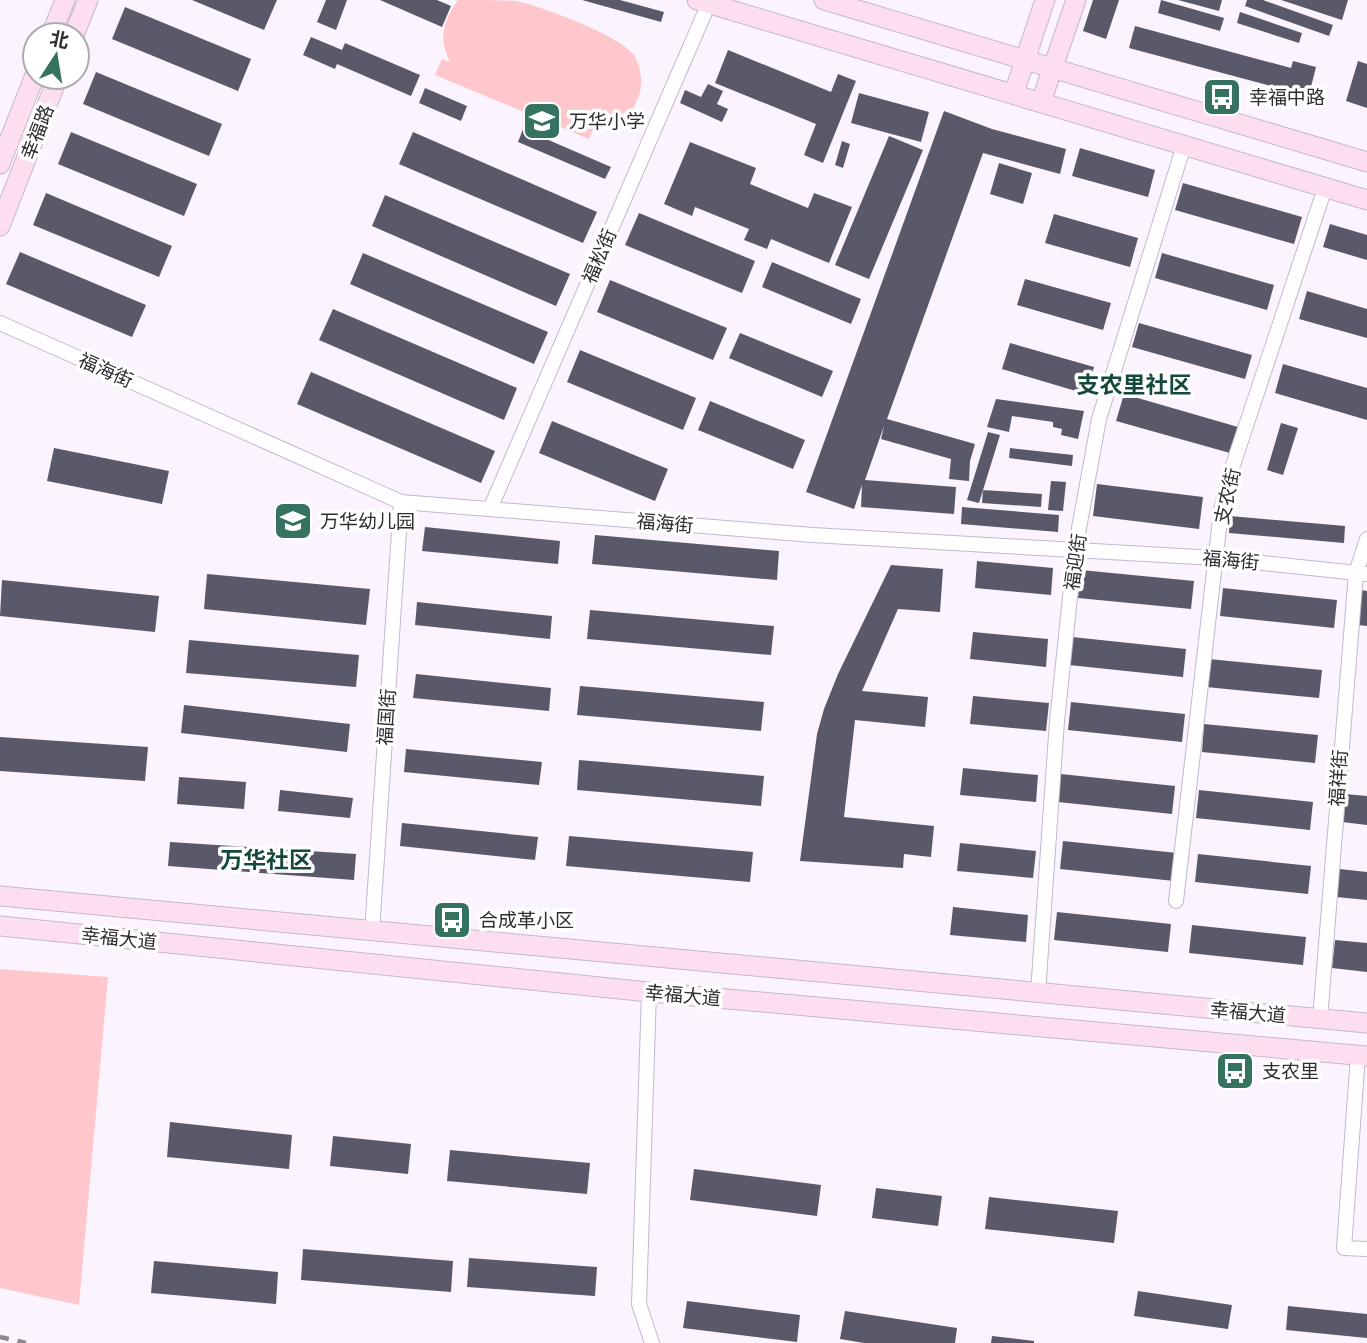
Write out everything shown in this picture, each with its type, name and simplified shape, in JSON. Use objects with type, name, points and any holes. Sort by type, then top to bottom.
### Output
[{"type":"main road","points":[[57,21],[65,0]]},
{"type":"main road","points":[[80,21],[88,0]]},
{"type":"main road","points":[[824,0],[1367,162]]},
{"type":"main road","points":[[1014,93],[1045,0]]},
{"type":"main road","points":[[1041,102],[1076,0]]},
{"type":"main road","points":[[703,2],[1367,200]]},
{"type":"main road","name":"幸福路","points":[[0,164],[29,91]]},
{"type":"main road","name":"幸福路","points":[[0,226],[53,91]]},
{"type":"main road","name":"幸福大道","points":[[0,896],[1367,1023]]},
{"type":"main road","name":"幸福大道","points":[[0,926],[649,992],[1362,1056]]},
{"type":"street","name":"福松街","points":[[490,509],[703,2]]},
{"type":"street","name":"福迎街","points":[[1038,993],[1057,721],[1075,550],[1099,419],[1184,145]]},
{"type":"street","name":"支农街","points":[[1176,901],[1222,511],[1230,474],[1325,188]]},
{"type":"street","name":"福海街","points":[[0,323],[401,502],[813,535],[1215,558],[1361,574]]},
{"type":"street","name":"福国街","points":[[372,932],[401,502]]},
{"type":"street","name":"福祥街","points":[[1320,1019],[1361,574],[1367,539]]},
{"type":"street","points":[[649,992],[639,1304],[652,1343]]},
{"type":"street","points":[[1362,1056],[1344,1248],[1367,1249]]},
{"type":"shaded area","points":[[458,0],[517,1],[561,15],[626,47],[634,55],[641,78],[641,88],[633,108],[617,122],[593,129],[589,139],[435,75],[442,59],[450,62],[444,46],[444,30]]},
{"type":"shaded area","points":[[0,969],[108,977],[79,1305],[0,1288]]},
{"type":"building","points":[[192,0],[277,0],[264,30]]},
{"type":"building","points":[[326,0],[347,0],[336,30],[317,22]]},
{"type":"building","points":[[380,0],[437,0],[451,6],[442,27]]},
{"type":"building","points":[[582,0],[620,0],[664,12],[661,22]]},
{"type":"building","points":[[1093,0],[1119,0],[1106,39],[1083,31]]},
{"type":"building","points":[[1161,0],[1224,18],[1220,31],[1158,13]]},
{"type":"building","points":[[1178,0],[1222,0],[1219,11]]},
{"type":"building","points":[[1247,0],[1263,0],[1333,25],[1329,36],[1245,6]]},
{"type":"building","points":[[1281,0],[1348,0],[1342,20]]},
{"type":"building","points":[[125,7],[251,59],[238,91],[112,39]]},
{"type":"building","points":[[1240,12],[1302,33],[1299,43],[1237,23]]},
{"type":"building","points":[[1135,26],[1291,68],[1293,61],[1316,67],[1307,103],[1284,97],[1286,90],[1129,48]]},
{"type":"building","points":[[311,37],[342,50],[345,43],[420,75],[411,96],[337,64],[335,69],[303,55]]},
{"type":"building","points":[[728,50],[831,92],[838,74],[856,81],[823,163],[804,155],[816,124],[715,83]]},
{"type":"building","points":[[1358,61],[1367,64],[1367,108],[1346,101]]},
{"type":"building","points":[[96,72],[222,124],[209,156],[83,104],[88,91],[91,91]]},
{"type":"building","points":[[708,84],[723,91],[717,104],[728,109],[722,122],[680,103],[685,90],[701,97]]},
{"type":"building","points":[[425,88],[467,106],[461,121],[419,103]]},
{"type":"building","points":[[859,93],[929,112],[921,142],[851,123]]},
{"type":"building","points":[[944,111],[992,129],[1066,149],[1060,174],[983,153],[887,419],[975,444],[970,461],[969,481],[949,479],[951,459],[881,439],[884,426],[865,480],[956,487],[954,514],[861,507],[862,485],[854,509],[806,492]]},
{"type":"building","points":[[523,129],[611,167],[605,179],[518,142]]},
{"type":"building","points":[[71,132],[197,184],[184,216],[58,164]]},
{"type":"building","points":[[413,132],[597,212],[583,243],[399,164]]},
{"type":"building","points":[[889,136],[923,150],[869,279],[835,265]]},
{"type":"building","points":[[842,141],[850,144],[843,168],[835,165]]},
{"type":"building","points":[[690,142],[756,168],[750,184],[808,208],[814,193],[852,207],[829,263],[771,239],[767,249],[744,240],[749,229],[695,207],[692,216],[664,204]]},
{"type":"building","points":[[1080,148],[1155,170],[1148,197],[1072,176]]},
{"type":"building","points":[[999,163],[1032,173],[1023,204],[990,194]]},
{"type":"building","points":[[1183,183],[1302,217],[1294,244],[1175,210]]},
{"type":"building","points":[[46,193],[172,246],[159,277],[33,225]]},
{"type":"building","points":[[385,195],[570,274],[556,306],[372,226]]},
{"type":"building","points":[[639,213],[755,261],[742,293],[625,245]]},
{"type":"building","points":[[1054,214],[1138,238],[1130,267],[1045,243]]},
{"type":"building","points":[[1330,224],[1367,235],[1367,260],[1323,247]]},
{"type":"building","points":[[20,252],[146,305],[132,337],[6,284]]},
{"type":"building","points":[[363,253],[548,332],[534,364],[350,284]]},
{"type":"building","points":[[1162,253],[1274,285],[1267,310],[1155,278]]},
{"type":"building","points":[[772,262],[861,299],[851,324],[762,287]]},
{"type":"building","points":[[1025,279],[1111,303],[1103,330],[1017,305]]},
{"type":"building","points":[[610,280],[727,328],[713,360],[597,312]]},
{"type":"building","points":[[1307,291],[1367,309],[1367,338],[1299,319]]},
{"type":"building","points":[[333,309],[517,388],[504,420],[319,340]]},
{"type":"building","points":[[1139,323],[1252,355],[1245,379],[1132,347]]},
{"type":"building","points":[[740,333],[833,371],[822,397],[729,358]]},
{"type":"building","points":[[1010,343],[1094,367],[1086,394],[1002,369]]},
{"type":"building","points":[[580,350],[696,398],[683,430],[567,382]]},
{"type":"building","points":[[1283,364],[1367,388],[1367,420],[1275,393]]},
{"type":"building","points":[[311,372],[495,451],[481,483],[297,404]]},
{"type":"building","points":[[1124,394],[1238,427],[1230,453],[1116,421]]},
{"type":"building","points":[[996,399],[1084,411],[1078,439],[1061,435],[1062,429],[1053,427],[1053,422],[1012,416],[1009,432],[987,427]]},
{"type":"building","points":[[710,401],[805,440],[793,469],[698,430]]},
{"type":"building","points":[[552,421],[668,469],[655,501],[539,453]]},
{"type":"building","points":[[1281,423],[1298,428],[1283,475],[1267,470]]},
{"type":"building","points":[[988,432],[1000,435],[979,503],[967,500]]},
{"type":"building","points":[[54,448],[169,471],[162,504],[47,481]]},
{"type":"building","points":[[1010,448],[1073,455],[1072,466],[1009,458]]},
{"type":"building","points":[[1051,481],[1066,482],[1063,511],[1048,510]]},
{"type":"building","points":[[1097,484],[1203,497],[1199,529],[1093,516]]},
{"type":"building","points":[[983,490],[1042,494],[1041,507],[982,503]]},
{"type":"building","points":[[962,507],[1059,515],[1058,532],[961,524]]},
{"type":"building","points":[[1230,516],[1345,526],[1344,543],[1229,533]]},
{"type":"building","points":[[425,527],[560,541],[558,564],[422,551]]},
{"type":"building","points":[[595,535],[779,551],[777,580],[592,564]]},
{"type":"building","points":[[977,561],[1053,568],[1051,595],[975,588]]},
{"type":"building","points":[[891,565],[943,569],[940,612],[898,609],[862,691],[928,697],[925,727],[855,720],[844,817],[934,826],[931,857],[904,854],[903,868],[800,861],[817,734],[824,709]]},
{"type":"building","points":[[1081,570],[1194,581],[1191,609],[1078,598]]},
{"type":"building","points":[[207,574],[370,589],[366,625],[204,609]]},
{"type":"building","points":[[2,580],[159,596],[155,632],[0,616]]},
{"type":"building","points":[[1223,588],[1337,600],[1334,628],[1220,616]]},
{"type":"building","points":[[1361,590],[1367,591],[1367,626],[1358,625]]},
{"type":"building","points":[[417,602],[552,616],[550,639],[415,625]]},
{"type":"building","points":[[590,610],[774,626],[771,655],[587,639]]},
{"type":"building","points":[[973,632],[1048,639],[1046,667],[970,659]]},
{"type":"building","points":[[1072,637],[1186,649],[1183,677],[1069,665]]},
{"type":"building","points":[[189,640],[359,655],[356,687],[186,673]]},
{"type":"building","points":[[1209,659],[1322,670],[1319,698],[1206,687]]},
{"type":"building","points":[[416,674],[551,688],[549,711],[413,698]]},
{"type":"building","points":[[580,686],[764,702],[761,731],[577,715]]},
{"type":"building","points":[[973,696],[1049,703],[1046,731],[970,724]]},
{"type":"building","points":[[1071,702],[1185,714],[1182,742],[1068,730]]},
{"type":"building","points":[[184,705],[350,724],[347,752],[181,733]]},
{"type":"building","points":[[1204,724],[1318,735],[1315,763],[1202,752]]},
{"type":"building","points":[[0,737],[148,747],[145,781],[0,771]]},
{"type":"building","points":[[406,749],[542,762],[539,785],[404,772]]},
{"type":"building","points":[[579,760],[764,776],[761,806],[577,790]]},
{"type":"building","points":[[963,768],[1038,775],[1036,802],[960,795]]},
{"type":"building","points":[[1061,774],[1175,786],[1172,814],[1058,802]]},
{"type":"building","points":[[179,777],[246,782],[244,809],[177,804]]},
{"type":"building","points":[[280,790],[353,798],[350,818],[278,811]]},
{"type":"building","points":[[1199,790],[1313,802],[1310,830],[1196,818]]},
{"type":"building","points":[[1345,794],[1367,796],[1367,825],[1342,822]]},
{"type":"building","points":[[402,823],[538,837],[535,860],[400,846]]},
{"type":"building","points":[[569,836],[753,852],[750,882],[566,866]]},
{"type":"building","points":[[1063,841],[1177,853],[1174,881],[1060,869]]},
{"type":"building","points":[[170,842],[356,854],[354,880],[168,866]]},
{"type":"building","points":[[960,843],[1036,851],[1033,878],[957,871]]},
{"type":"building","points":[[1198,854],[1311,866],[1308,894],[1195,882]]},
{"type":"building","points":[[1339,869],[1367,872],[1367,900],[1336,897]]},
{"type":"building","points":[[953,907],[1028,915],[1026,942],[950,935]]},
{"type":"building","points":[[1057,912],[1171,924],[1168,952],[1054,940]]},
{"type":"building","points":[[1192,925],[1306,937],[1303,965],[1189,953]]},
{"type":"building","points":[[1335,940],[1367,943],[1367,972],[1332,968]]},
{"type":"building","points":[[170,1122],[292,1135],[289,1169],[167,1157]]},
{"type":"building","points":[[333,1136],[411,1144],[408,1174],[330,1166]]},
{"type":"building","points":[[450,1150],[590,1163],[587,1194],[447,1181]]},
{"type":"building","points":[[694,1169],[821,1185],[817,1216],[690,1200]]},
{"type":"building","points":[[876,1188],[942,1196],[938,1226],[872,1218]]},
{"type":"building","points":[[989,1197],[1118,1211],[1114,1243],[985,1229]]},
{"type":"building","points":[[303,1249],[453,1261],[451,1292],[301,1280]]},
{"type":"building","points":[[469,1258],[597,1267],[595,1296],[467,1287]]},
{"type":"building","points":[[154,1261],[278,1272],[276,1304],[151,1293]]},
{"type":"building","points":[[1138,1291],[1232,1305],[1228,1329],[1134,1316]]},
{"type":"building","points":[[687,1301],[800,1315],[797,1342],[683,1328]]},
{"type":"building","points":[[1288,1306],[1367,1314],[1367,1338],[1286,1330]]},
{"type":"building","points":[[845,1311],[957,1328],[955,1343],[864,1343],[840,1339]]},
{"type":"building","points":[[992,1336],[1034,1341],[1034,1343],[991,1343]]},
{"type":"railway","points":[[0,1337],[26,1343]]},
{"type":"place","name":"幸福中路","points":[[1222,97]]},
{"type":"place","name":"万华小学","points":[[542,121]]},
{"type":"place","name":"万华幼儿园","points":[[293,521]]},
{"type":"place","name":"合成革小区","points":[[452,920]]},
{"type":"place","name":"支农里","points":[[1235,1071]]},
{"type":"district","name":"支农里社区","points":[[1134,385]]},
{"type":"district","name":"万华社区","points":[[266,860]]}]
